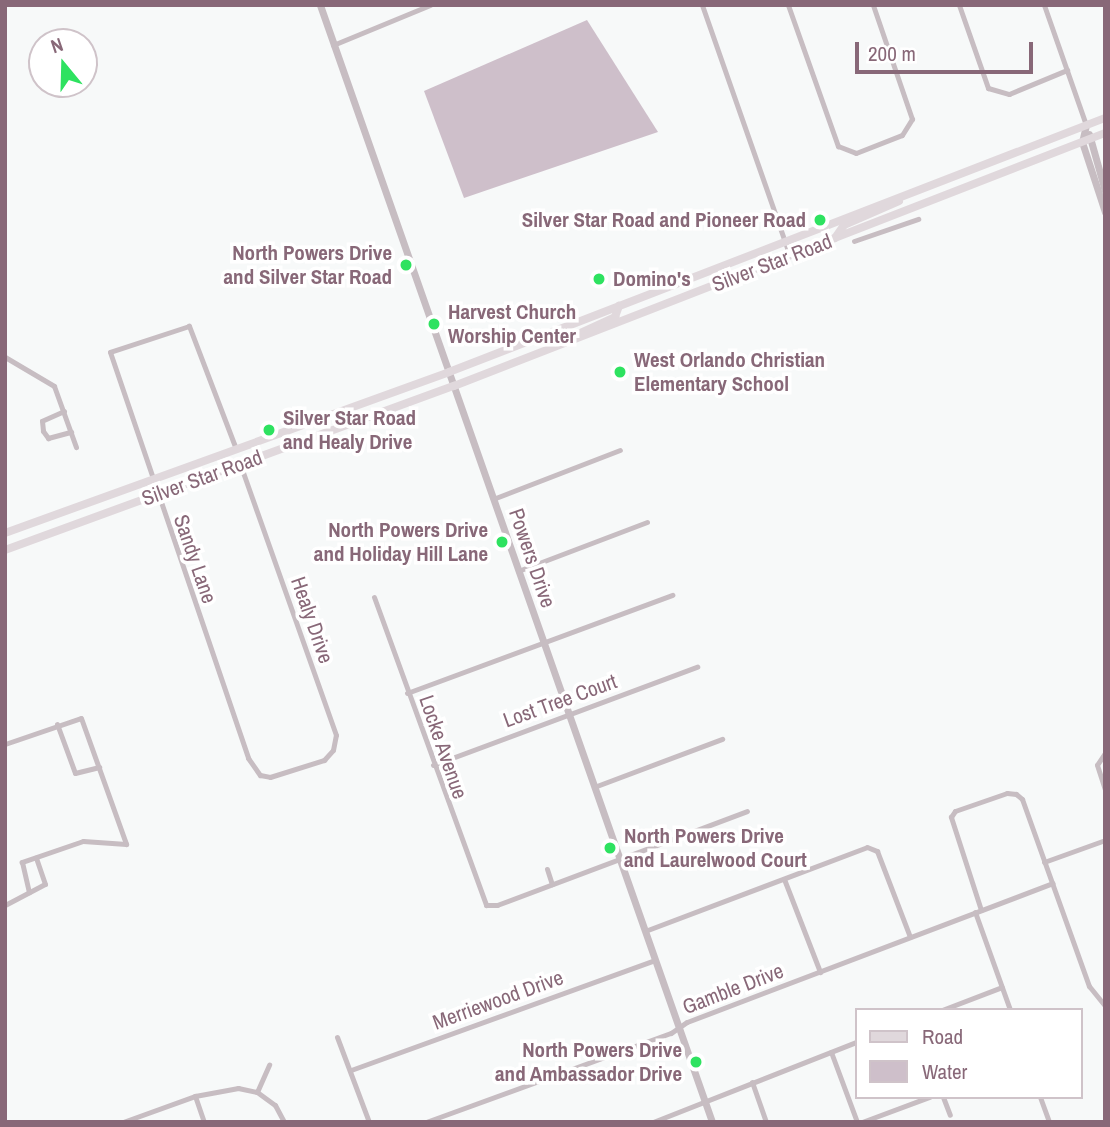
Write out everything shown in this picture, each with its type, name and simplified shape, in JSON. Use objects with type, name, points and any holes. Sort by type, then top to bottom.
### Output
[{"type":"main road","name":"Silver Star Road","points":[[5,533],[449,372],[1105,118]]},
{"type":"main road","name":"Silver Star Road","points":[[5,550],[454,386],[1105,133]]},
{"type":"main road","points":[[835,238],[844,225],[891,206],[909,193]]},
{"type":"main road","points":[[553,348],[571,334],[615,317],[619,306]]},
{"type":"street","name":"Powers Drive","points":[[320,5],[712,1122]]},
{"type":"street","points":[[334,45],[430,5]]},
{"type":"street","points":[[702,5],[790,256]]},
{"type":"street","points":[[788,5],[838,146],[856,153],[902,135],[912,119],[873,5]]},
{"type":"street","points":[[959,5],[988,88],[999,94],[1067,70]]},
{"type":"street","points":[[1044,5],[1086,125],[1086,140],[1105,212]]},
{"type":"street","points":[[1086,140],[1105,191]]},
{"type":"street","points":[[854,242],[918,219]]},
{"type":"street","name":"Sandy Lane","points":[[236,450],[194,331],[180,326],[118,346],[110,352],[110,359],[156,495],[253,768],[270,777],[300,770]]},
{"type":"street","points":[[5,357],[54,386],[76,447]]},
{"type":"street","points":[[64,411],[42,421],[43,431],[48,438],[71,432]]},
{"type":"street","points":[[493,499],[620,450]]},
{"type":"street","name":"Healy Drive","points":[[240,464],[335,735],[333,750],[324,760],[300,770]]},
{"type":"street","points":[[518,571],[647,522]]},
{"type":"street","points":[[407,692],[544,644],[671,595]]},
{"type":"street","name":"Locke Avenue","points":[[374,597],[486,905],[552,884]]},
{"type":"street","name":"Lost Tree Court","points":[[433,765],[697,667]]},
{"type":"street","points":[[5,744],[80,718],[126,844],[83,841],[20,865],[29,892]]},
{"type":"street","points":[[57,724],[75,773],[99,767]]},
{"type":"street","points":[[594,787],[722,738]]},
{"type":"street","points":[[1105,753],[1098,759],[1105,790]]},
{"type":"street","points":[[1009,1008],[950,824],[955,811],[1007,793],[1022,799],[1089,986],[1105,1006]]},
{"type":"street","points":[[547,869],[552,884],[747,811]]},
{"type":"street","points":[[1044,862],[1105,840]]},
{"type":"street","points":[[645,931],[867,847],[877,851],[910,937]]},
{"type":"street","points":[[5,905],[45,884],[36,858]]},
{"type":"street","points":[[784,879],[820,972]]},
{"type":"street","name":"Gamble Drive","points":[[426,1122],[1052,883]]},
{"type":"street","name":"Merriewood Drive","points":[[351,1070],[655,960]]},
{"type":"street","points":[[947,1008],[1002,987]]},
{"type":"street","points":[[337,1037],[369,1122]]},
{"type":"street","points":[[653,1122],[855,1042]]},
{"type":"street","points":[[831,1052],[857,1122]]},
{"type":"street","points":[[257,1092],[268,1065]]},
{"type":"street","points":[[752,1082],[766,1122]]},
{"type":"street","points":[[123,1122],[195,1096],[237,1088],[257,1092],[275,1105],[284,1122]]},
{"type":"street","points":[[195,1096],[204,1122]]},
{"type":"street","points":[[862,1122],[924,1099]]},
{"type":"street","points":[[944,1099],[950,1115]]},
{"type":"street","points":[[1041,1099],[1049,1122]]},
{"type":"water","points":[[587,20],[658,132],[464,198],[424,91]]},
{"type":"place","name":"Silver Star Road and Pioneer Road","points":[[820,220]]},
{"type":"place","name":"North Powers Drive and Silver Star Road","points":[[406,265]]},
{"type":"place","name":"Domino's","points":[[599,279]]},
{"type":"place","name":"Harvest Church Worship Center","points":[[434,324]]},
{"type":"place","name":"West Orlando Christian Elementary School","points":[[620,372]]},
{"type":"place","name":"Silver Star Road and Healy Drive","points":[[269,430]]},
{"type":"place","name":"North Powers Drive and Holiday Hill Lane","points":[[502,542]]},
{"type":"place","name":"North Powers Drive and Laurelwood Court","points":[[610,848]]},
{"type":"place","name":"North Powers Drive and Ambassador Drive","points":[[696,1062]]}]
